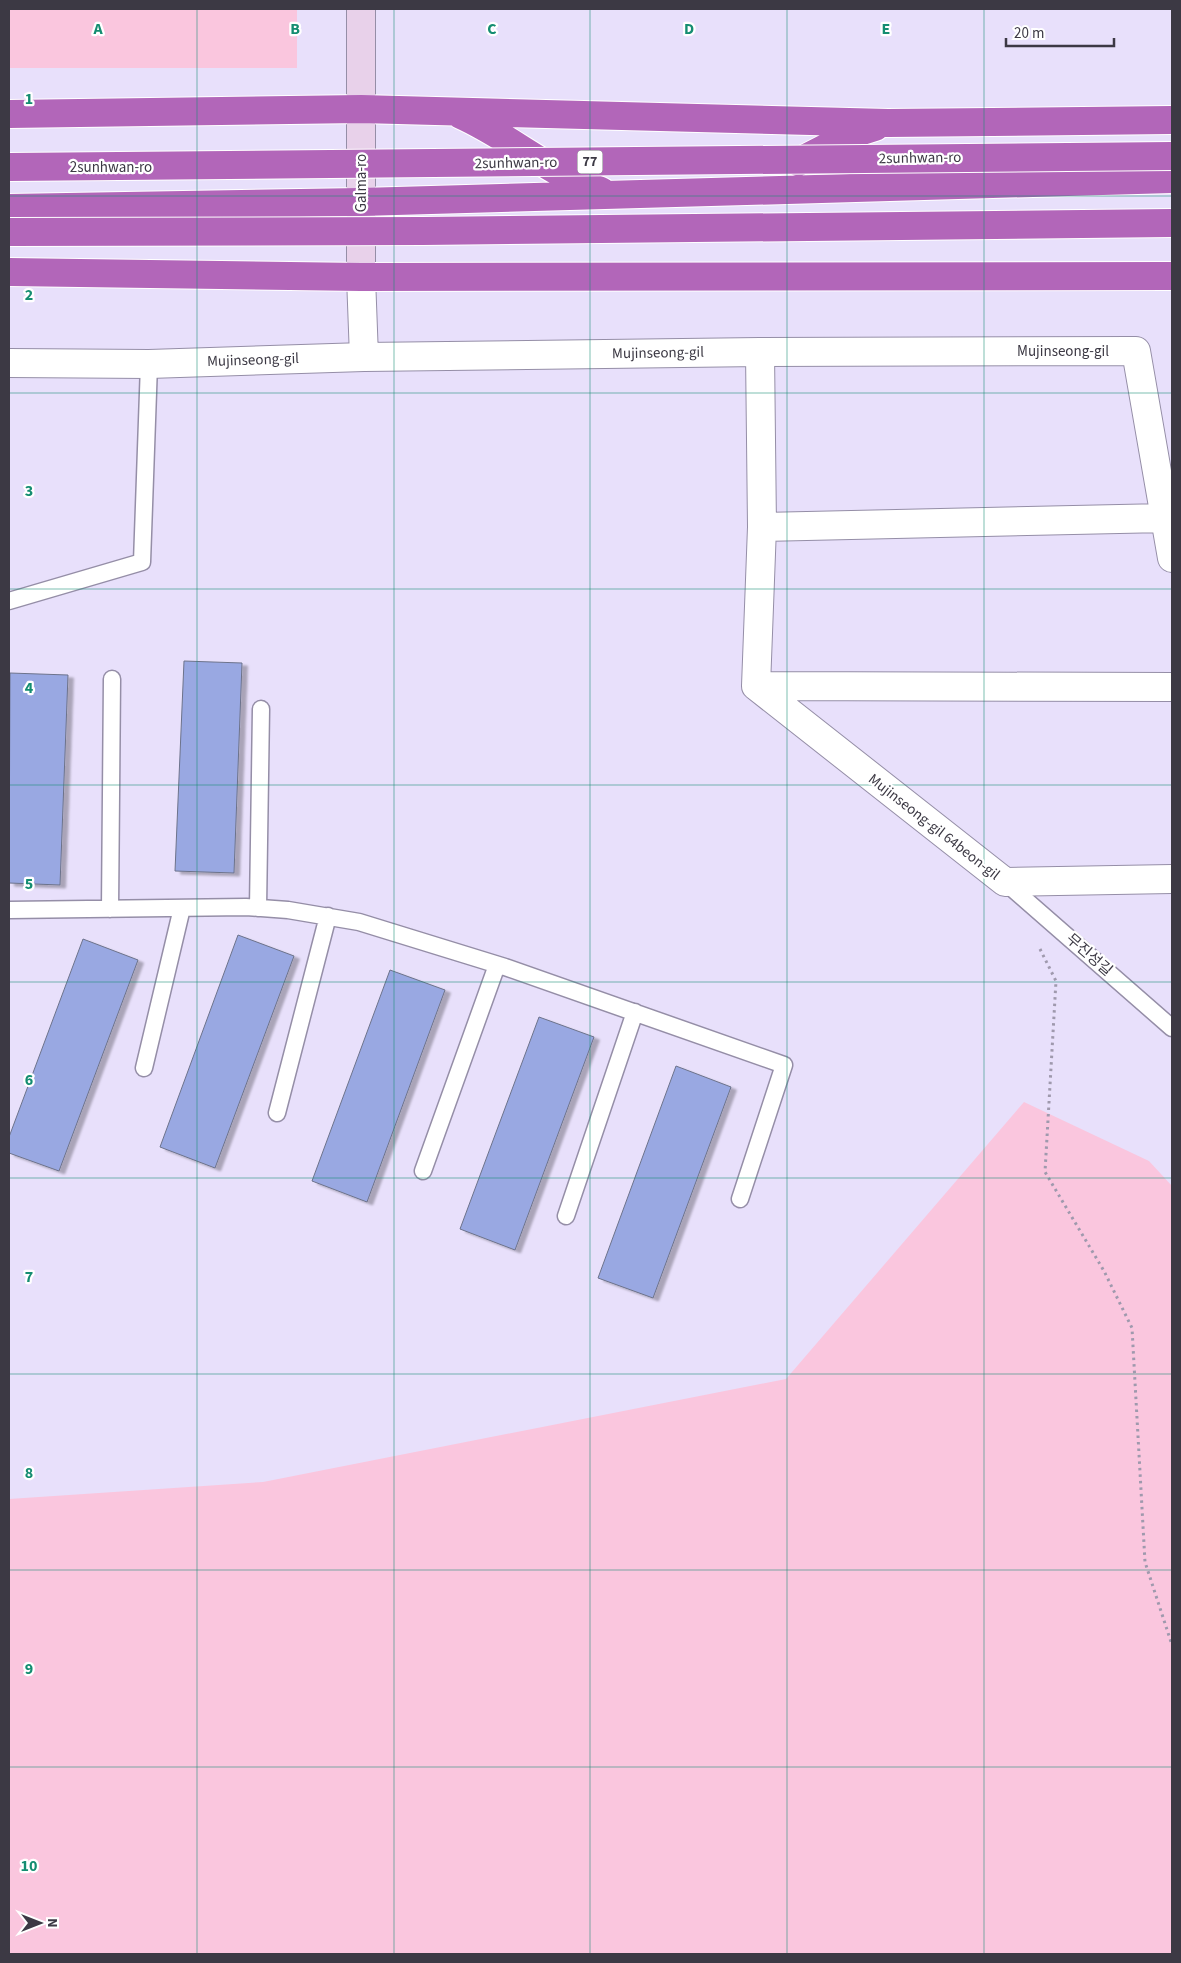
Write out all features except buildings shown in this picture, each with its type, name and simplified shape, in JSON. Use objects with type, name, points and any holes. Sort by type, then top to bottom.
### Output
[{"type":"highway","points":[[9,114],[361,109],[888,123],[1172,120]]},
{"type":"highway","points":[[453,111],[479,123],[581,185],[619,194]]},
{"type":"highway","points":[[713,192],[783,169],[853,134],[888,123]]},
{"type":"highway","name":"2sunhwan-ro","points":[[9,167],[1172,156]]},
{"type":"highway","points":[[9,208],[361,202],[1172,178]]},
{"type":"highway","points":[[9,232],[423,231],[1172,223]]},
{"type":"highway","points":[[9,272],[361,277],[1172,276]]},
{"type":"street","name":"Galma-ro","points":[[361,9],[361,277],[364,357]]},
{"type":"street","name":"Mujinseong-gil","points":[[9,363],[149,364],[364,357],[1136,350],[1172,558]]},
{"type":"street","points":[[760,352],[762,527],[756,686],[1172,687]]},
{"type":"street","points":[[762,527],[1165,518]]},
{"type":"street","name":"Mujinseong-gil 64beon-gil","points":[[756,686],[1005,882],[1172,879]]},
{"type":"lane","points":[[9,601],[142,562],[149,364]]},
{"type":"lane","points":[[110,909],[112,678]]},
{"type":"lane","points":[[258,908],[261,710]]},
{"type":"lane","name":"무진성길","points":[[1005,882],[1172,1028]]},
{"type":"lane","points":[[144,1068],[182,908]]},
{"type":"lane","points":[[9,910],[258,908],[328,916],[359,922],[498,965],[784,1065],[740,1199]]},
{"type":"lane","points":[[277,1113],[328,916]]},
{"type":"lane","points":[[423,1172],[498,965]]},
{"type":"lane","points":[[566,1216],[635,1012]]},
{"type":"path","points":[[1039,948],[1056,982],[1045,1172],[1104,1271],[1132,1328],[1145,1562],[1172,1645]]},
{"type":"shaded area","points":[[9,9],[297,9],[297,68],[9,68]]},
{"type":"shaded area","points":[[1024,1102],[1149,1161],[1172,1186],[1172,1954],[9,1954],[9,1499],[263,1482],[786,1379]]}]
